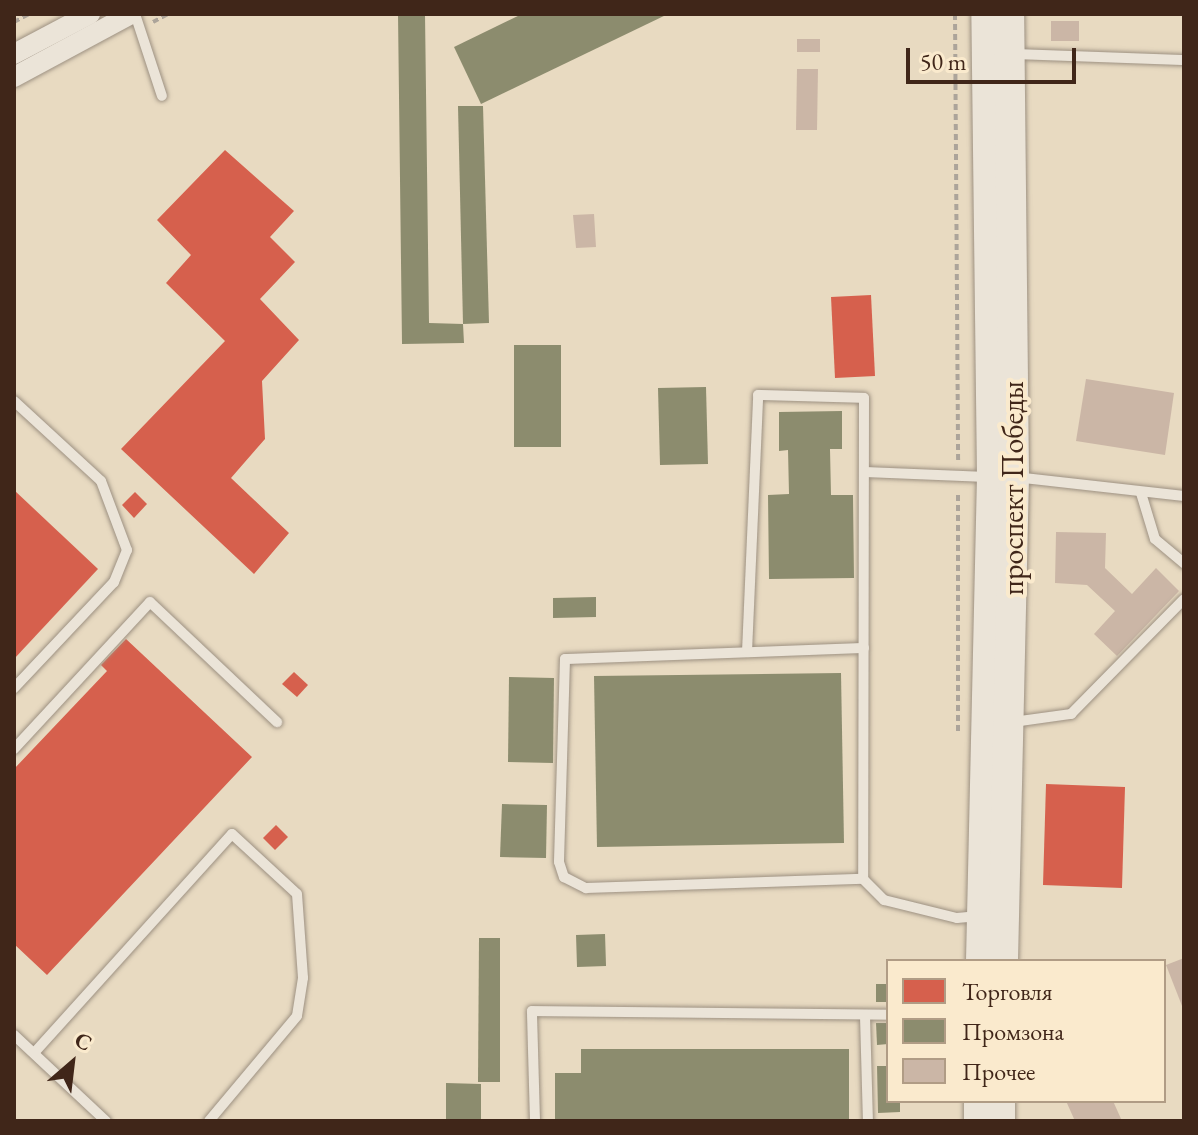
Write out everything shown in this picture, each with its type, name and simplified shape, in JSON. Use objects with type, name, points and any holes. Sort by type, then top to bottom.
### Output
[{"type":"main road","name":"проспект Победы","points":[[982,959],[994,915],[1011,722],[1003,477],[998,54],[986,14]]},
{"type":"main road","name":"проспект Победы","points":[[998,54],[1009,14]]},
{"type":"main road","name":"проспект Победы","points":[[1003,477],[994,915],[1003,959]]},
{"type":"street","points":[[14,54],[90,14]]},
{"type":"street","points":[[14,77],[133,14]]},
{"type":"lane","points":[[133,14],[162,96]]},
{"type":"lane","points":[[998,54],[1184,60]]},
{"type":"lane","points":[[747,652],[758,395],[864,398],[863,879],[884,900],[957,918],[994,915]]},
{"type":"lane","points":[[14,401],[101,481],[127,550],[114,582],[14,688]]},
{"type":"lane","points":[[865,472],[1003,477],[1184,496]]},
{"type":"lane","points":[[1141,493],[1155,539],[1184,563]]},
{"type":"lane","points":[[1011,722],[1071,714],[1184,599]]},
{"type":"lane","points":[[14,749],[150,602],[277,722]]},
{"type":"lane","points":[[863,879],[586,888],[564,877],[559,862],[565,659],[864,648]]},
{"type":"lane","points":[[34,1053],[232,834],[297,894],[303,978],[297,1016],[209,1121]]},
{"type":"lane","points":[[535,1121],[532,1011],[886,1015]]},
{"type":"lane","points":[[865,1016],[868,1121]]},
{"type":"lane","points":[[14,1035],[106,1121]]},
{"type":"path","points":[[14,22],[29,14]]},
{"type":"building: Торговля","points":[[225,150],[294,211],[270,237],[295,262],[260,299],[299,340],[262,381],[265,439],[231,478],[289,533],[254,574],[121,449],[225,341],[166,283],[191,255],[157,220]]},
{"type":"building: Торговля","points":[[871,295],[875,376],[835,378],[831,297]]},
{"type":"building: Торговля","points":[[14,490],[98,569],[14,659]]},
{"type":"building: Торговля","points":[[135,492],[147,504],[134,518],[122,505]]},
{"type":"building: Торговля","points":[[126,639],[252,757],[47,975],[14,944],[14,769],[107,671],[101,665]]},
{"type":"building: Торговля","points":[[294,672],[308,685],[297,697],[282,684]]},
{"type":"building: Торговля","points":[[1046,784],[1125,787],[1122,888],[1043,885]]},
{"type":"building: Торговля","points":[[276,825],[288,837],[275,850],[263,838]]},
{"type":"building: Промзона","points":[[398,14],[425,14],[429,323],[463,324],[464,343],[402,344]]},
{"type":"building: Промзона","points":[[522,14],[668,14],[481,104],[454,47]]},
{"type":"building: Промзона","points":[[458,106],[483,106],[489,323],[463,324]]},
{"type":"building: Промзона","points":[[514,345],[561,345],[561,447],[514,447]]},
{"type":"building: Промзона","points":[[706,387],[708,464],[660,465],[658,388]]},
{"type":"building: Промзона","points":[[842,411],[842,449],[830,449],[831,495],[853,495],[854,578],[769,579],[768,495],[789,494],[788,450],[779,451],[779,412]]},
{"type":"building: Промзона","points":[[596,597],[596,617],[553,618],[553,598]]},
{"type":"building: Промзона","points":[[841,673],[844,843],[597,847],[594,676]]},
{"type":"building: Промзона","points":[[509,677],[554,678],[553,763],[508,762]]},
{"type":"building: Промзона","points":[[502,804],[547,805],[546,858],[500,857]]},
{"type":"building: Промзона","points":[[605,934],[606,966],[577,967],[576,935]]},
{"type":"building: Промзона","points":[[479,938],[500,938],[500,1082],[478,1082]]},
{"type":"building: Промзона","points":[[876,984],[886,984],[886,1002],[876,1002]]},
{"type":"building: Промзона","points":[[876,1023],[886,1023],[886,1044],[877,1045]]},
{"type":"building: Промзона","points":[[581,1049],[849,1049],[849,1121],[555,1121],[555,1073],[581,1073]]},
{"type":"building: Промзона","points":[[877,1066],[886,1066],[886,1103],[900,1103],[900,1112],[878,1113]]},
{"type":"building: Промзона","points":[[446,1083],[481,1084],[481,1121],[446,1121]]},
{"type":"building: Прочее","points":[[1051,21],[1079,21],[1079,41],[1051,41]]},
{"type":"building: Прочее","points":[[797,39],[820,39],[820,52],[797,52]]},
{"type":"building: Прочее","points":[[797,69],[818,69],[817,130],[796,130]]},
{"type":"building: Прочее","points":[[594,214],[596,247],[576,248],[573,215]]},
{"type":"building: Прочее","points":[[1086,379],[1174,393],[1165,455],[1076,441]]},
{"type":"building: Прочее","points":[[1056,532],[1106,533],[1105,568],[1132,594],[1156,568],[1179,591],[1117,656],[1094,634],[1115,611],[1087,585],[1055,583]]},
{"type":"building: Прочее","points":[[1184,958],[1184,1011],[1166,965]]},
{"type":"building: Прочее","points":[[1067,1103],[1114,1103],[1122,1121],[1075,1121]]}]
